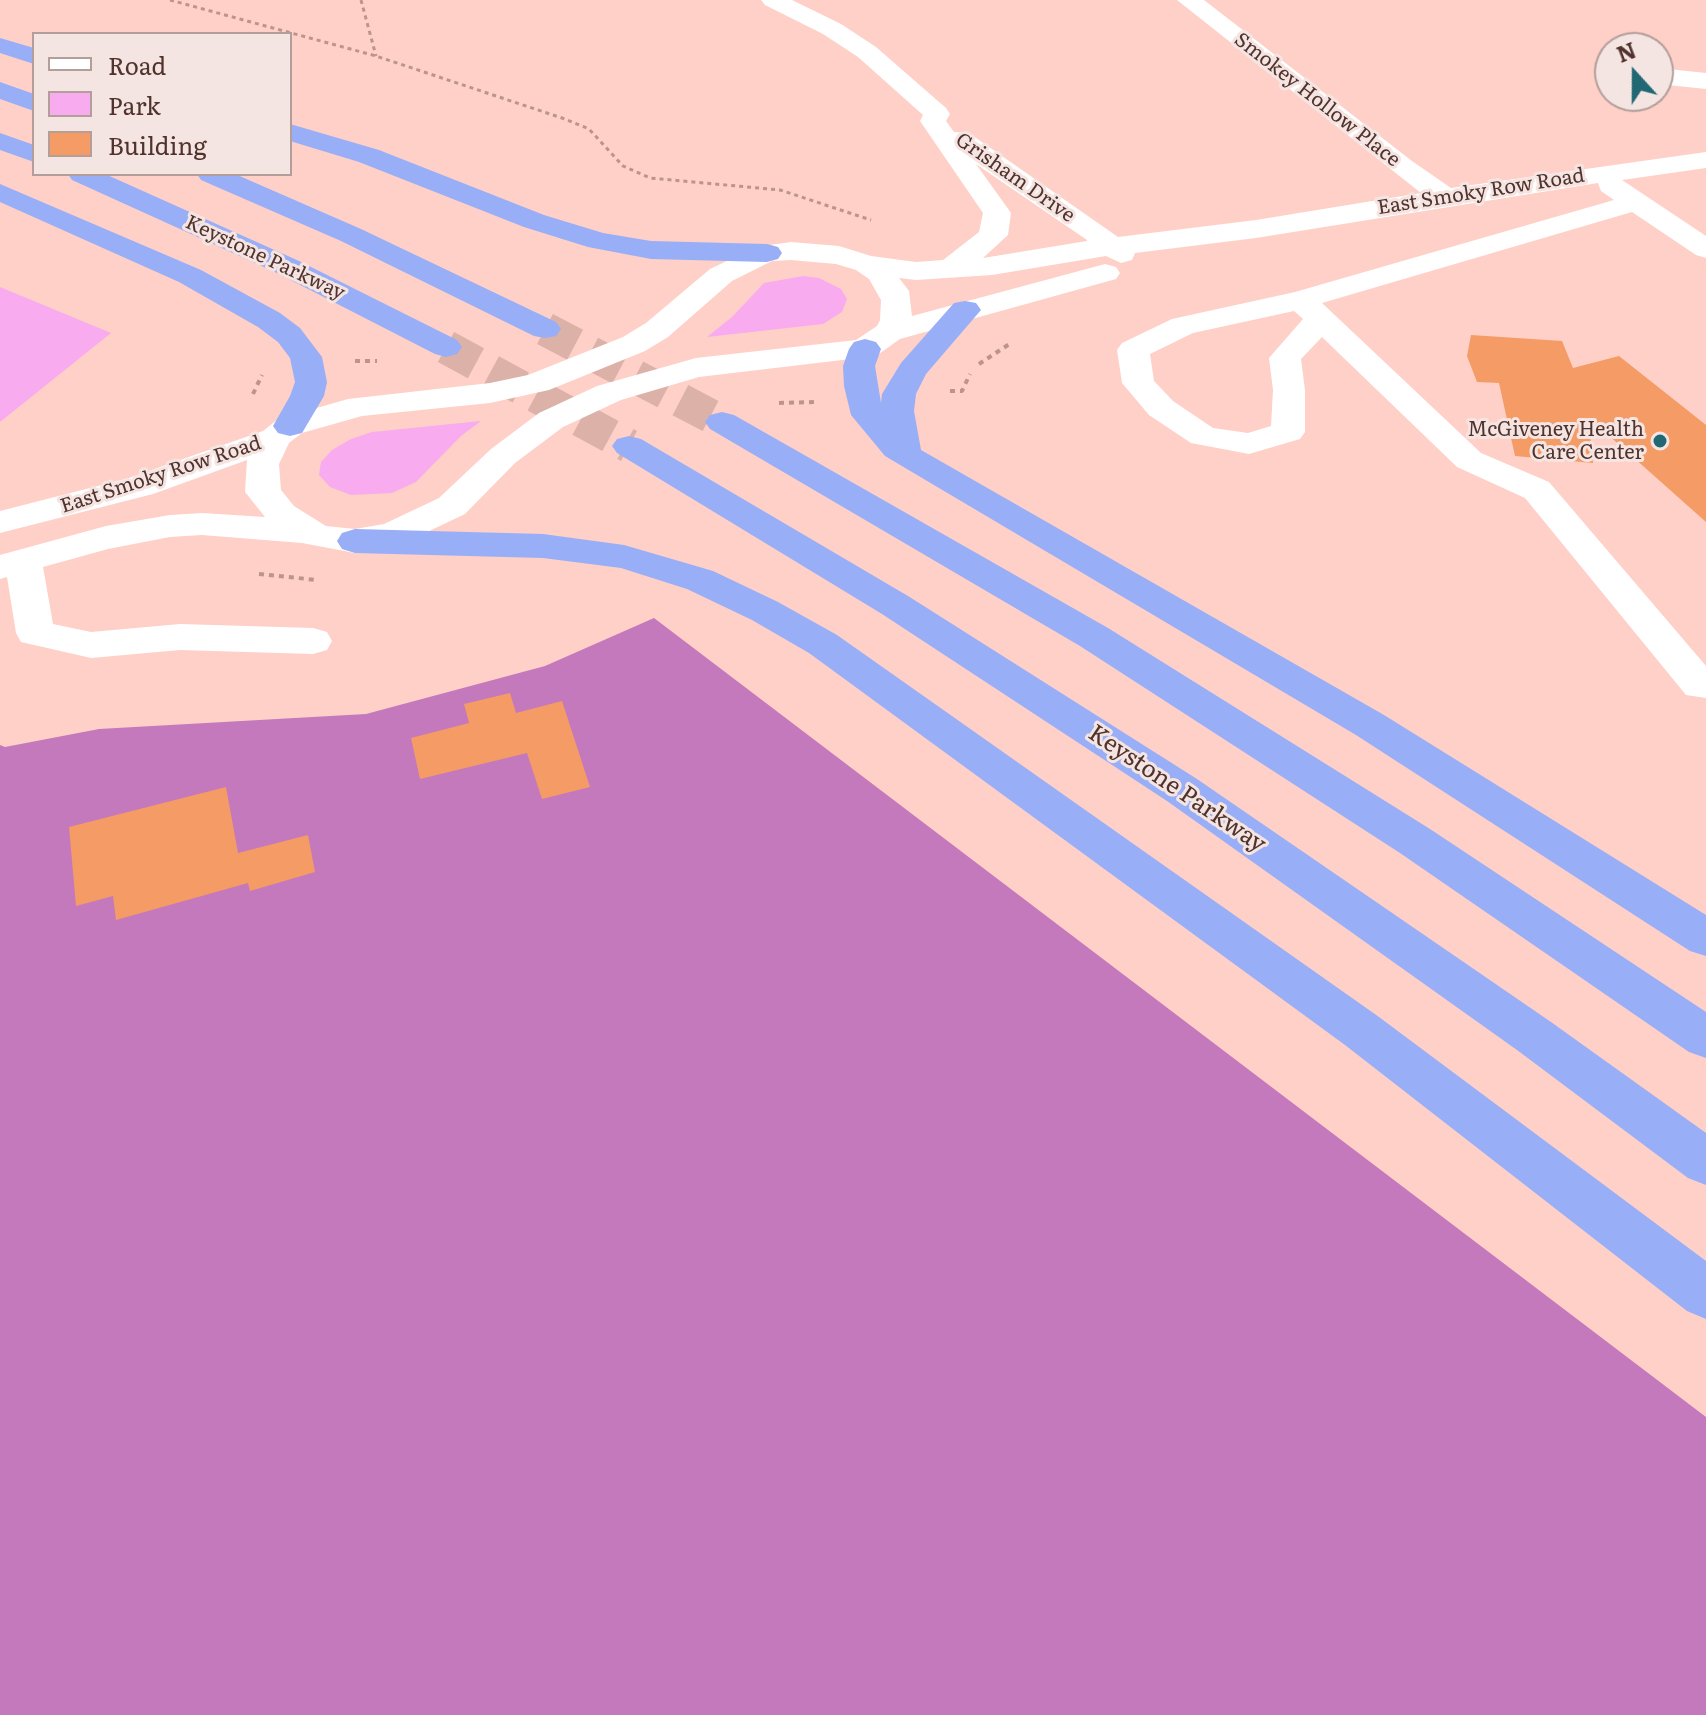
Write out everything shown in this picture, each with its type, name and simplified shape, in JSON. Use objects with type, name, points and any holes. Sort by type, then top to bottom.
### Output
[{"type":"highway","points":[[0,45],[32,55]]},
{"type":"highway","points":[[0,90],[32,102]]},
{"type":"highway","points":[[292,133],[369,156],[534,221],[598,241],[651,250],[767,253]]},
{"type":"highway","points":[[0,141],[32,153]]},
{"type":"highway","name":"Keystone Parkway","points":[[86,176],[288,267],[446,347]]},
{"type":"highway","points":[[216,176],[378,248],[545,329]]},
{"type":"highway","points":[[0,192],[190,276],[269,320],[289,335],[306,357],[311,382],[307,396],[282,432]]},
{"type":"highway","points":[[905,455],[897,411],[899,394],[912,370],[965,310]]},
{"type":"highway","points":[[877,340],[859,366],[861,397],[868,415],[905,455],[1357,717],[1706,938]]},
{"type":"highway","points":[[722,422],[869,504],[1094,637],[1415,841],[1706,1038]]},
{"type":"highway","name":"Keystone Parkway","points":[[629,446],[895,605],[1182,790],[1509,1018],[1706,1162]]},
{"type":"highway","points":[[355,541],[543,546],[624,557],[700,580],[775,617],[823,644],[1362,1031],[1706,1293]]},
{"type":"street","name":"Grisham Drive","points":[[773,0],[832,29],[867,52],[937,114],[933,121]]},
{"type":"street","name":"Smokey Hollow Place","points":[[1189,0],[1402,167],[1446,197]]},
{"type":"street","points":[[1674,78],[1706,81]]},
{"type":"street","name":"Grisham Drive","points":[[933,121],[1115,249]]},
{"type":"street","name":"Grisham Drive","points":[[933,121],[997,213],[993,235],[949,270]]},
{"type":"street","name":"East Smoky Row Road","points":[[0,522],[141,486],[360,406],[490,393],[528,386],[569,372],[634,344],[657,330],[721,275],[767,253],[821,253],[916,271],[949,270],[1256,229],[1596,174],[1706,160]]},
{"type":"street","points":[[1596,174],[1706,249]]},
{"type":"street","points":[[1311,310],[1285,358],[1289,390],[1288,432],[1249,444],[1203,436],[1161,408],[1138,383],[1133,350],[1183,326],[1311,310],[1636,202]]},
{"type":"street","name":"East Smoky Row Road","points":[[11,564],[119,535],[170,526],[214,525],[307,532],[335,540],[355,541],[393,534],[452,506],[503,456],[551,420],[609,393],[696,368],[877,340],[965,310],[1115,249]]},
{"type":"street","points":[[867,264],[887,280],[894,291],[896,320],[877,340]]},
{"type":"street","points":[[1311,310],[1469,460],[1537,490],[1700,685],[1706,684]]},
{"type":"street","points":[[282,432],[262,464],[263,492],[281,514],[307,532]]},
{"type":"street","points":[[11,564],[35,633],[91,645],[180,637],[313,641]]},
{"type":"path","points":[[170,0],[288,32]]},
{"type":"path","points":[[361,0],[376,56]]},
{"type":"path","points":[[292,33],[376,56],[562,118],[589,129],[623,166],[650,178],[780,190],[876,222]]},
{"type":"path","points":[[962,391],[973,368],[1016,341]]},
{"type":"green space","points":[[803,276],[819,278],[841,289],[847,299],[842,312],[823,324],[707,337],[732,317],[764,283]]},
{"type":"green space","points":[[0,287],[111,333],[0,422]]},
{"type":"green space","points":[[481,421],[461,436],[416,482],[392,493],[351,495],[330,487],[319,475],[321,462],[332,450],[372,432]]},
{"type":"shaded area","points":[[654,618],[1706,1417],[1706,1715],[0,1715],[0,745],[5,747],[99,729],[366,714],[545,666]]},
{"type":"building","name":"McGiveney Health Care Center","points":[[1471,335],[1562,341],[1573,368],[1619,356],[1706,425],[1706,522],[1597,425],[1589,425],[1593,463],[1515,456],[1499,383],[1477,382],[1467,356]]},
{"type":"building","points":[[510,693],[516,713],[562,701],[590,787],[542,799],[527,753],[420,779],[411,738],[469,723],[464,704]]},
{"type":"building","points":[[226,787],[238,853],[308,835],[315,872],[250,891],[248,883],[116,920],[113,896],[76,906],[69,827]]},
{"type":"tunnel","points":[[545,329],[722,422]]},
{"type":"tunnel","points":[[446,347],[629,446]]},
{"type":"place","name":"McGiveney Health Care Center","points":[[1660,441]]}]
